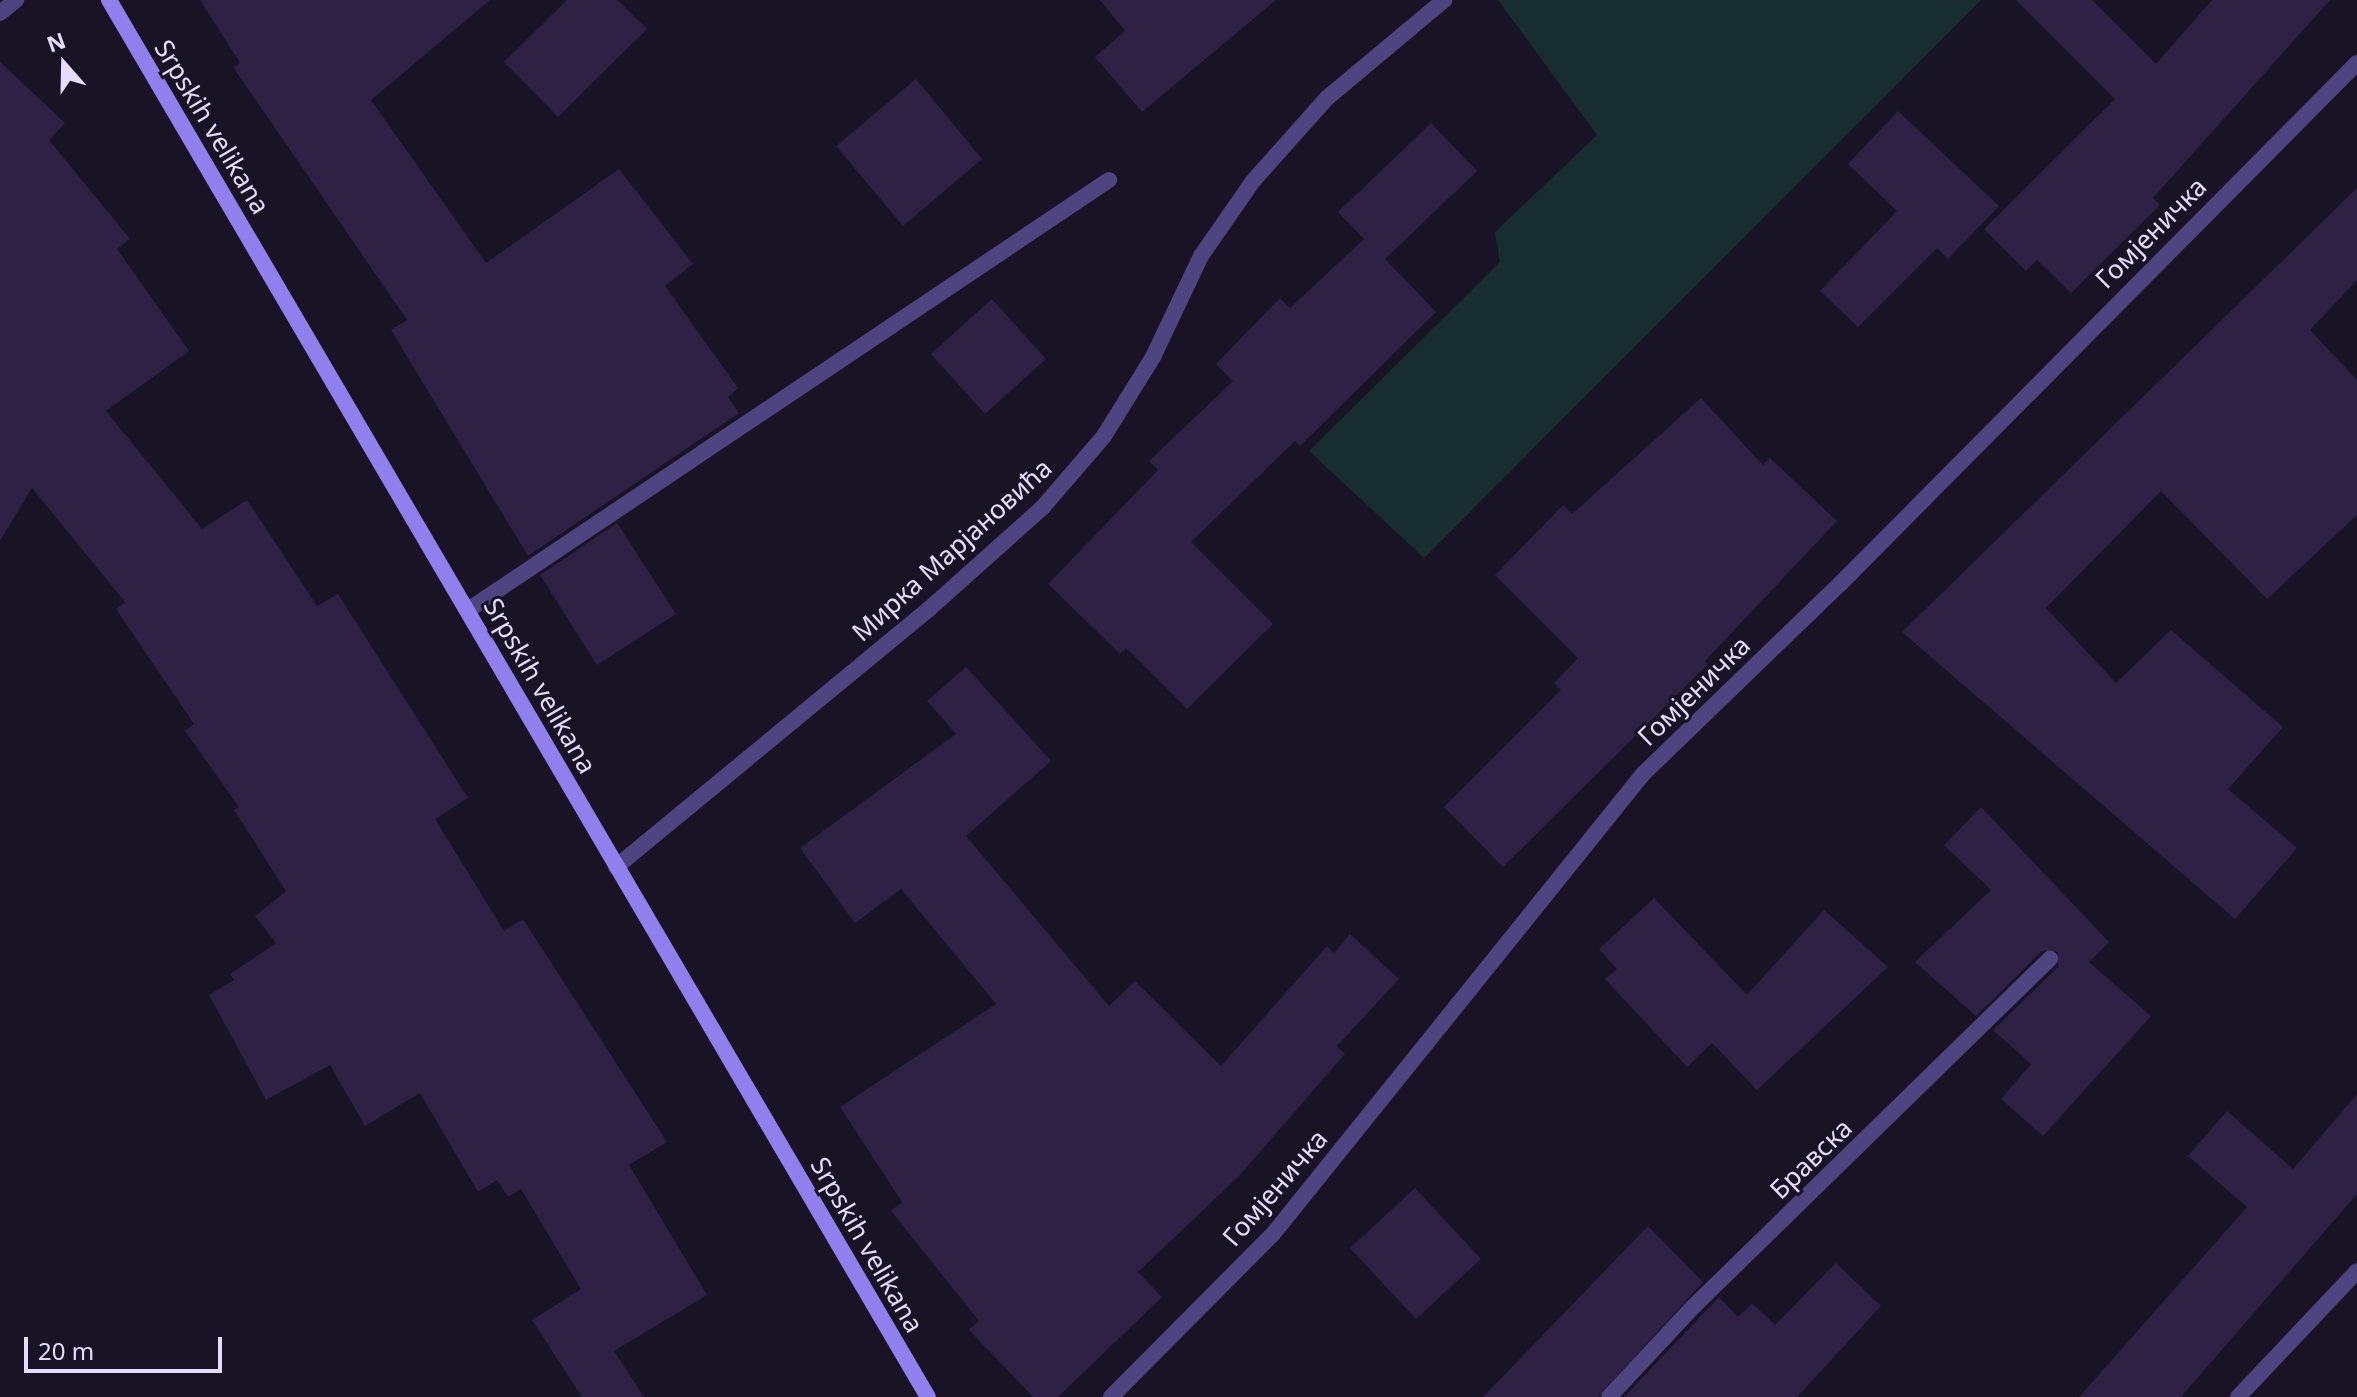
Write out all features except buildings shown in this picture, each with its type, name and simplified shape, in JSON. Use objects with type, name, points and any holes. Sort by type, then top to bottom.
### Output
[{"type":"main road","name":"Srpskih velikana","points":[[109,0],[928,1397]]},
{"type":"street","points":[[0,13],[16,0]]},
{"type":"street","name":"Мирка Марјановића","points":[[616,867],[929,609],[1043,507],[1104,436],[1153,357],[1201,256],[1253,181],[1327,98],[1444,0]]},
{"type":"street","name":"Гомјеничка","points":[[1111,1397],[1273,1234],[1643,774],[1840,584],[2357,63]]},
{"type":"street","points":[[468,610],[1109,180]]},
{"type":"street","name":"Бравска","points":[[1609,1397],[1693,1307],[2050,959]]},
{"type":"street","points":[[2238,1397],[2357,1271]]},
{"type":"green space","points":[[1498,0],[1981,0],[1424,558],[1309,451],[1500,262],[1495,232],[1597,135]]}]
